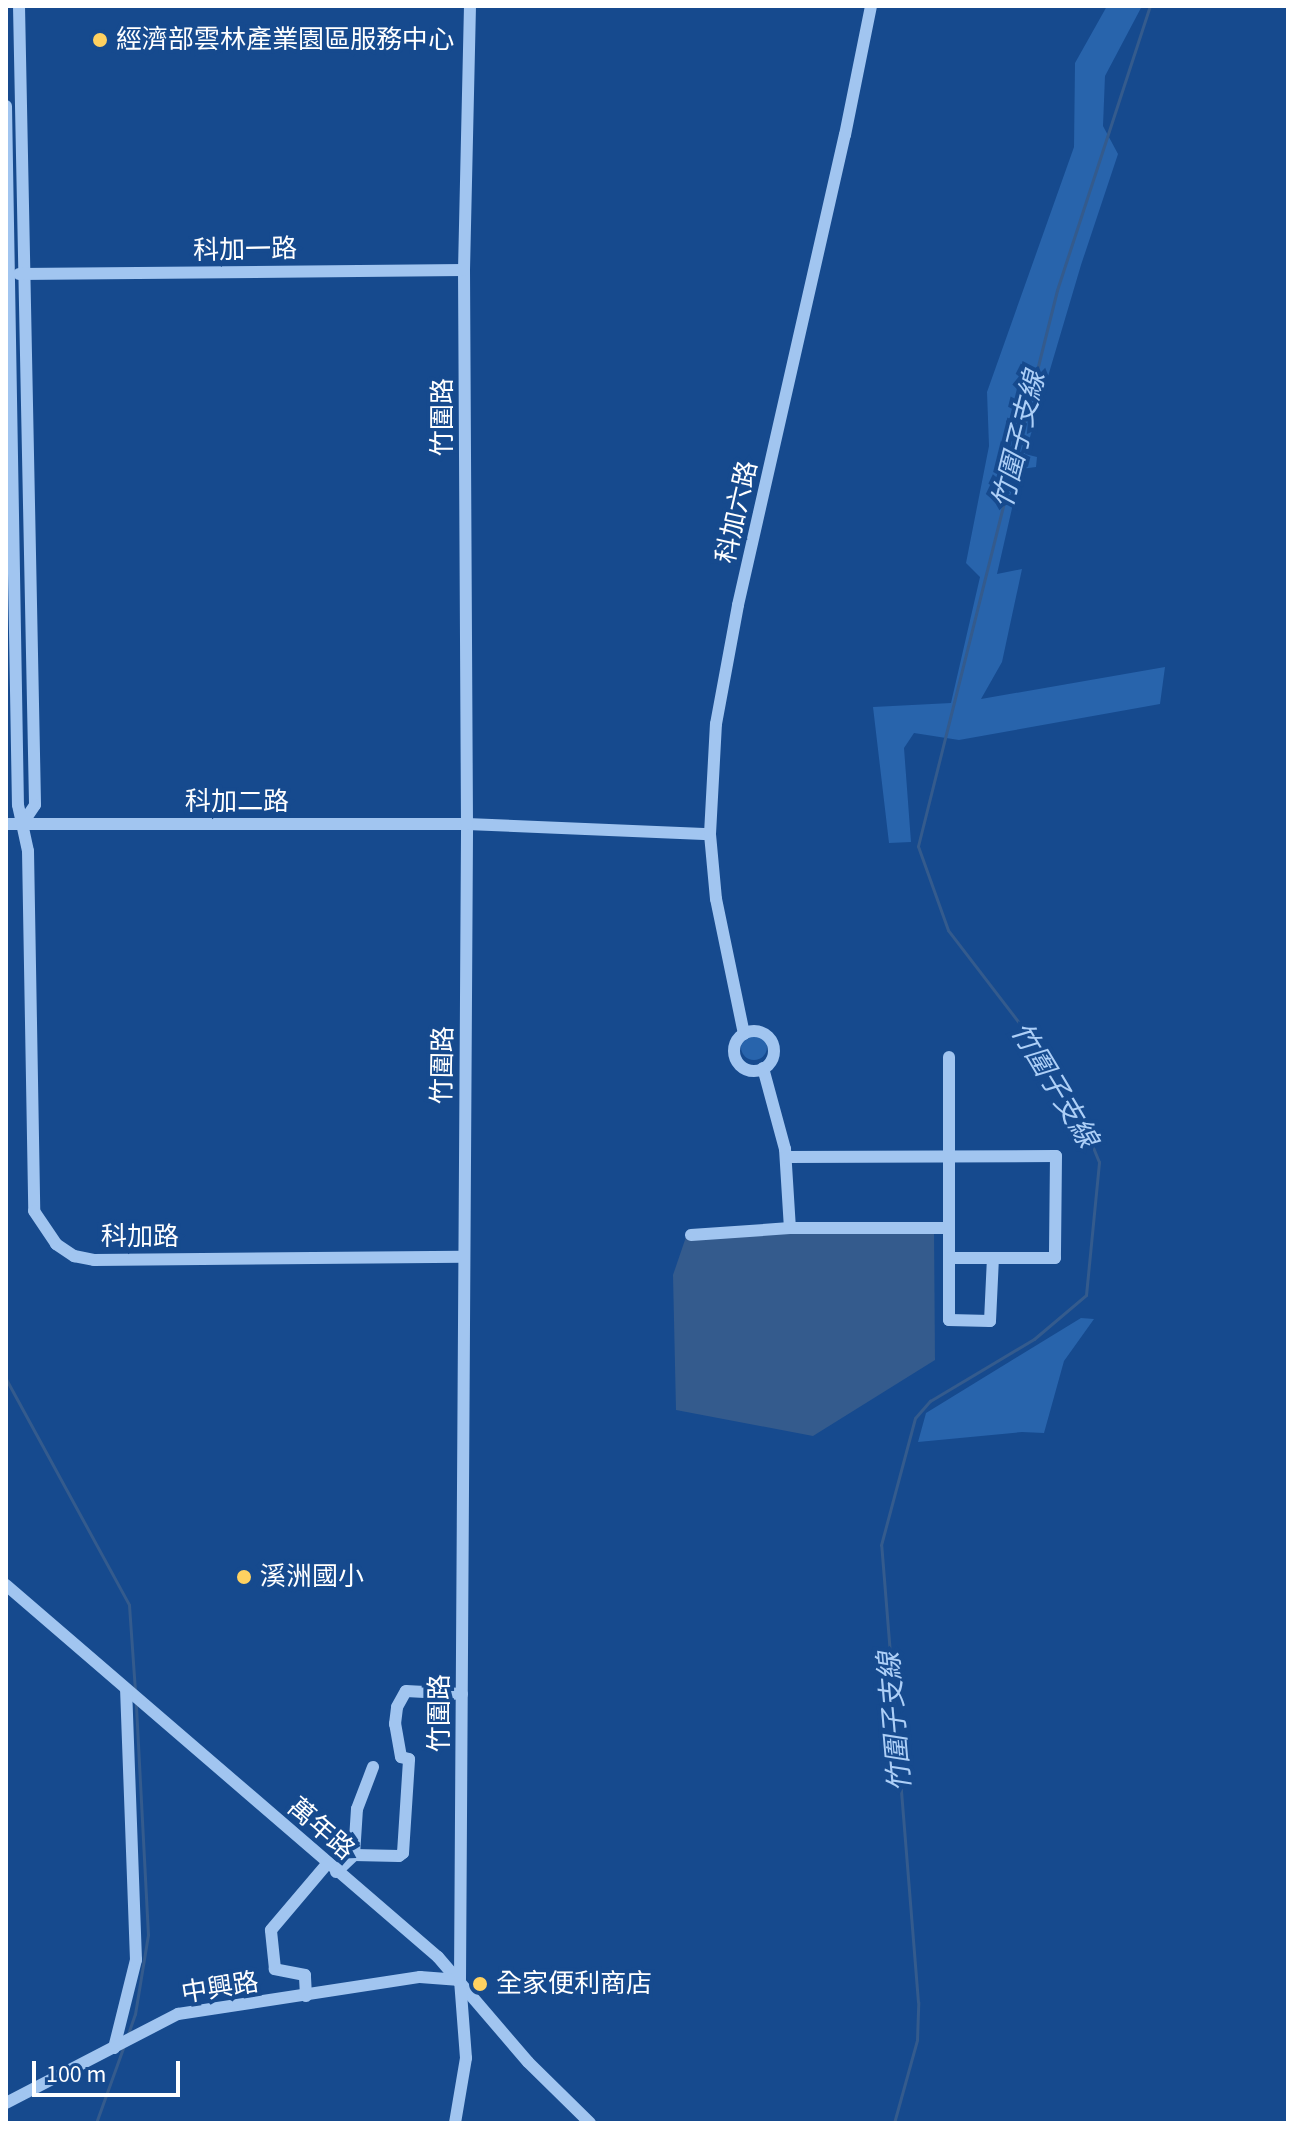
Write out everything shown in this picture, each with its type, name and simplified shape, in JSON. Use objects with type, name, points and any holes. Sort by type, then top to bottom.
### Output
[{"type":"street","name":"科加路","points":[[19,6],[35,805],[23,823]]},
{"type":"street","name":"竹圍路","points":[[455,2123],[466,2058],[460,1980],[467,824],[464,270],[470,6]]},
{"type":"street","name":"科加六路","points":[[744,1034],[716,899],[710,834],[715,738],[725,664],[848,121],[871,6]]},
{"type":"street","name":"科加路","points":[[6,106],[18,805],[28,851],[31,1202],[43,1229],[56,1244],[74,1256],[105,1260],[463,1257]]},
{"type":"street","name":"科加一路","points":[[9,274],[464,270]]},
{"type":"street","name":"科加二路","points":[[6,824],[467,824],[710,834]]},
{"type":"street","points":[[756,1031],[771,1042],[771,1060],[763,1068],[743,1068],[735,1057],[735,1044],[744,1034],[756,1031]]},
{"type":"street","points":[[949,1057],[949,1320],[990,1321],[993,1258]]},
{"type":"street","points":[[763,1068],[786,1157],[790,1228]]},
{"type":"street","points":[[786,1157],[1056,1156],[1055,1258],[949,1258]]},
{"type":"street","points":[[691,1235],[790,1228],[949,1228]]},
{"type":"street","name":"萬年路","points":[[6,1585],[438,1957],[528,2062],[590,2123]]},
{"type":"street","points":[[306,1996],[305,1975],[275,1969],[271,1930],[332,1868],[354,1855],[399,1856],[403,1853],[409,1759],[401,1757],[395,1724],[397,1707],[406,1691],[462,1694]]},
{"type":"street","points":[[121,2045],[136,1960],[133,1695]]},
{"type":"street","points":[[354,1855],[357,1809],[373,1767]]},
{"type":"street","name":"中興路","points":[[6,2103],[178,2014],[420,1977],[460,1980]]},
{"type":"shaded area","points":[[1107,6],[1142,6],[1105,76],[1103,126],[1118,154],[1081,265],[1025,454],[1037,457],[1036,467],[1021,469],[997,574],[1022,569],[1002,662],[981,699],[1165,667],[1160,704],[959,740],[914,733],[904,748],[911,842],[889,843],[873,707],[951,703],[980,577],[966,563],[989,446],[987,392],[1074,147],[1075,63]]},
{"type":"shaded area","points":[[754,1034],[763,1038],[767,1047],[763,1056],[754,1060],[745,1056],[741,1047],[745,1038]]},
{"type":"shaded area","points":[[934,1231],[935,1360],[813,1436],[676,1410],[673,1275],[687,1234]]},
{"type":"shaded area","points":[[1081,1318],[1094,1319],[1064,1361],[1044,1433],[1022,1432],[918,1442],[926,1413]]},
{"type":"waterway","name":"竹圍子支線","points":[[894,2123],[917,2040],[918,2002],[881,1545],[915,1418],[930,1401],[1034,1339],[1086,1295],[1099,1162],[1081,1118],[1020,1024],[948,930],[918,846],[1057,290],[1150,6]]},
{"type":"waterway","points":[[6,1379],[129,1605],[135,1691]]},
{"type":"waterway","points":[[127,2037],[135,2014],[148,1935],[136,1703]]},
{"type":"waterway","points":[[96,2123],[123,2048]]},
{"type":"place","name":"經濟部雲林產業園區服務中心","points":[[100,40]]},
{"type":"place","name":"溪洲國小","points":[[244,1577]]},
{"type":"place","name":"全家便利商店","points":[[480,1984]]}]
